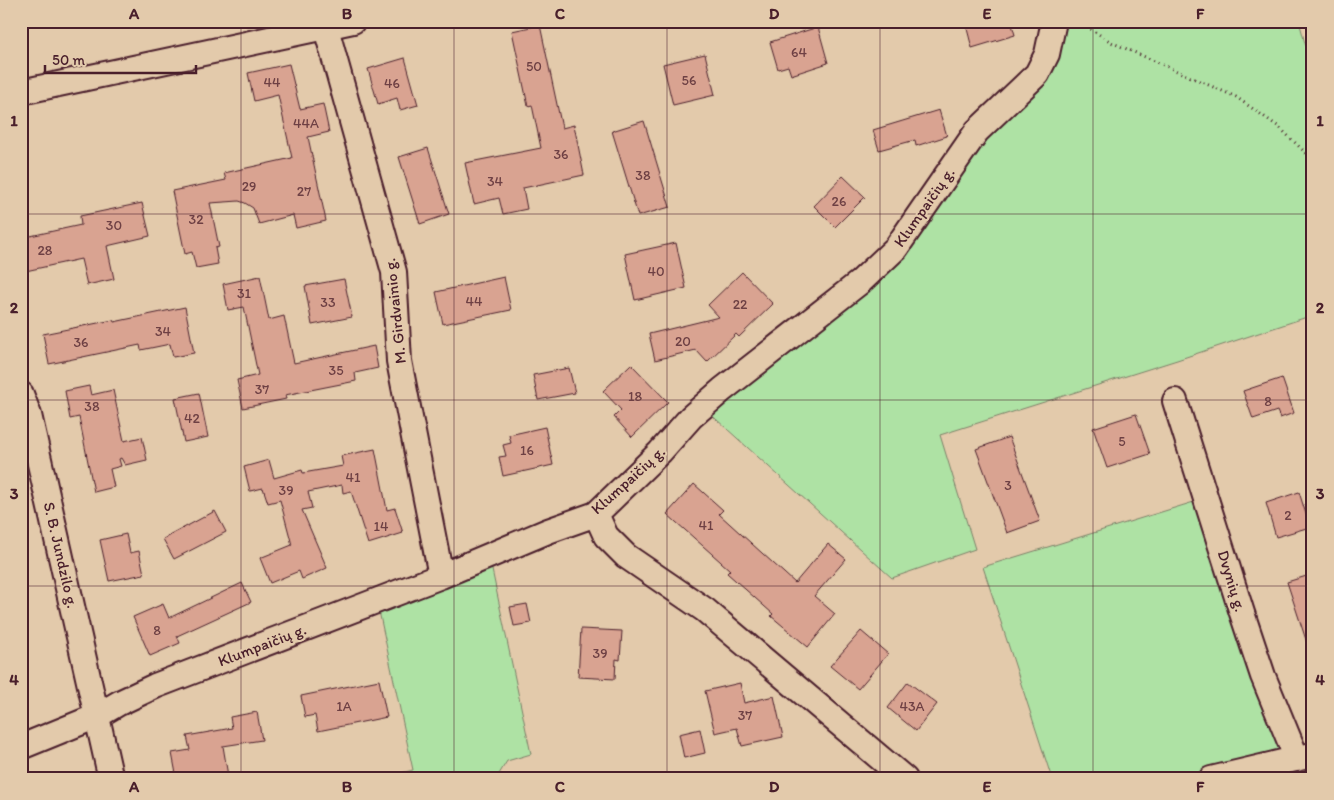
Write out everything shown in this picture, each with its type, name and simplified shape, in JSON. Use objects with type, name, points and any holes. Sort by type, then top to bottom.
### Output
[{"type":"street","points":[[21,92],[325,24],[353,21]]},
{"type":"street","name":"Klumpaičių g.","points":[[21,747],[97,716],[155,686],[441,576],[548,531],[596,514],[660,452],[697,412],[722,390],[860,282],[896,248],[977,130],[1037,74],[1047,54],[1054,21]]},
{"type":"street","name":"M. Girdvainio g.","points":[[325,24],[394,272],[399,361],[441,576]]},
{"type":"street","name":"S. B. Jundzilo g.","points":[[21,394],[28,415],[111,779]]},
{"type":"street","name":"Dvynių g.","points":[[1175,402],[1263,676],[1305,757]]},
{"type":"street","points":[[596,514],[606,536],[626,556],[705,610],[906,779]]},
{"type":"street","points":[[1211,779],[1305,757]]},
{"type":"path","points":[[1078,21],[1111,42],[1236,97],[1279,127],[1313,160]]},
{"type":"green space","points":[[1060,21],[1299,21],[1313,73],[1313,315],[940,435],[975,549],[892,578],[706,410],[896,260]]},
{"type":"green space","points":[[1197,501],[1284,755],[1175,779],[1052,779],[983,567]]},
{"type":"green space","points":[[491,565],[531,754],[507,761],[496,779],[376,779],[413,770],[379,611]]},
{"type":"building","points":[[965,21],[1011,21],[1015,35],[972,48]]},
{"type":"building","points":[[540,25],[562,128],[574,125],[584,175],[523,188],[527,209],[503,214],[499,198],[474,204],[465,163],[541,148],[532,105],[528,106],[512,31]]},
{"type":"building","points":[[818,27],[828,63],[791,75],[788,66],[778,69],[770,42]]},
{"type":"building","points":[[705,54],[715,95],[673,105],[663,64]]},
{"type":"building","points":[[405,58],[418,105],[400,110],[397,98],[378,104],[368,69]]},
{"type":"building","points":[[289,64],[300,109],[323,104],[329,132],[308,137],[326,221],[296,228],[293,215],[259,224],[253,208],[245,203],[239,201],[210,203],[219,247],[215,248],[218,264],[196,268],[192,252],[185,254],[172,191],[226,180],[224,173],[292,158],[278,95],[254,101],[248,73]]},
{"type":"building","points":[[939,110],[947,136],[916,146],[915,140],[879,150],[873,130]]},
{"type":"building","points":[[644,121],[670,207],[638,216],[612,131]]},
{"type":"building","points":[[428,148],[449,214],[420,224],[399,157]]},
{"type":"building","points":[[843,176],[865,197],[835,227],[814,206]]},
{"type":"building","points":[[142,203],[150,236],[107,246],[114,279],[87,285],[81,259],[21,272],[21,238],[81,225],[80,216]]},
{"type":"building","points":[[676,243],[686,288],[635,300],[625,254]]},
{"type":"building","points":[[742,272],[773,304],[739,337],[736,334],[707,362],[696,350],[655,360],[649,334],[719,317],[708,305]]},
{"type":"building","points":[[260,276],[269,320],[284,316],[294,363],[374,346],[378,368],[355,373],[356,381],[285,395],[286,399],[243,408],[237,380],[258,375],[244,307],[228,310],[223,284]]},
{"type":"building","points":[[504,277],[511,310],[443,324],[436,292]]},
{"type":"building","points":[[344,279],[352,317],[312,325],[305,286]]},
{"type":"building","points":[[185,307],[194,353],[173,357],[170,344],[141,350],[140,345],[49,364],[43,334]]},
{"type":"building","points":[[631,364],[668,402],[632,437],[614,417],[621,410],[603,391]]},
{"type":"building","points":[[569,368],[575,393],[538,400],[533,375]]},
{"type":"building","points":[[1282,378],[1294,413],[1280,418],[1277,411],[1253,419],[1243,391]]},
{"type":"building","points":[[89,386],[91,395],[113,390],[124,441],[142,437],[147,460],[125,465],[121,458],[119,459],[121,466],[110,469],[114,487],[94,492],[79,417],[70,419],[65,391]]},
{"type":"building","points":[[199,393],[208,437],[184,442],[175,398]]},
{"type":"building","points":[[1136,414],[1150,454],[1107,468],[1093,428]]},
{"type":"building","points":[[545,427],[553,465],[503,476],[499,457],[506,456],[503,445],[511,443],[509,435]]},
{"type":"building","points":[[1009,437],[1040,521],[1007,533],[976,449]]},
{"type":"building","points":[[375,449],[387,510],[395,508],[403,533],[368,544],[351,491],[343,493],[342,485],[308,492],[312,508],[302,510],[327,568],[302,579],[299,571],[270,583],[260,558],[292,545],[280,500],[268,503],[263,488],[250,491],[244,467],[269,460],[274,478],[302,470],[303,473],[343,466],[341,456]]},
{"type":"building","points":[[694,484],[723,510],[719,514],[795,583],[828,544],[846,559],[814,596],[835,614],[808,647],[771,616],[773,614],[727,573],[730,570],[667,514]]},
{"type":"building","points":[[1299,492],[1310,527],[1276,537],[1266,503]]},
{"type":"building","points":[[215,511],[226,532],[174,559],[163,539]]},
{"type":"building","points":[[126,534],[130,553],[139,551],[144,574],[109,581],[100,540]]},
{"type":"building","points":[[1313,574],[1313,651],[1310,652],[1287,582]]},
{"type":"building","points":[[242,583],[251,602],[177,636],[180,643],[150,656],[133,617],[163,604],[169,618]]},
{"type":"building","points":[[527,604],[531,623],[514,626],[510,607]]},
{"type":"building","points":[[581,629],[622,631],[620,660],[616,659],[615,679],[578,677]]},
{"type":"building","points":[[861,631],[888,654],[858,689],[830,666]]},
{"type":"building","points":[[379,680],[387,717],[318,731],[315,715],[305,717],[301,696]]},
{"type":"building","points":[[908,682],[937,704],[916,731],[888,708]]},
{"type":"building","points":[[740,683],[744,703],[774,696],[783,737],[742,746],[737,728],[715,733],[705,691]]},
{"type":"building","points":[[257,712],[262,740],[223,746],[228,776],[211,779],[177,779],[172,753],[190,750],[187,736],[232,728],[230,717]]},
{"type":"building","points":[[700,729],[705,753],[684,758],[679,734]]}]
